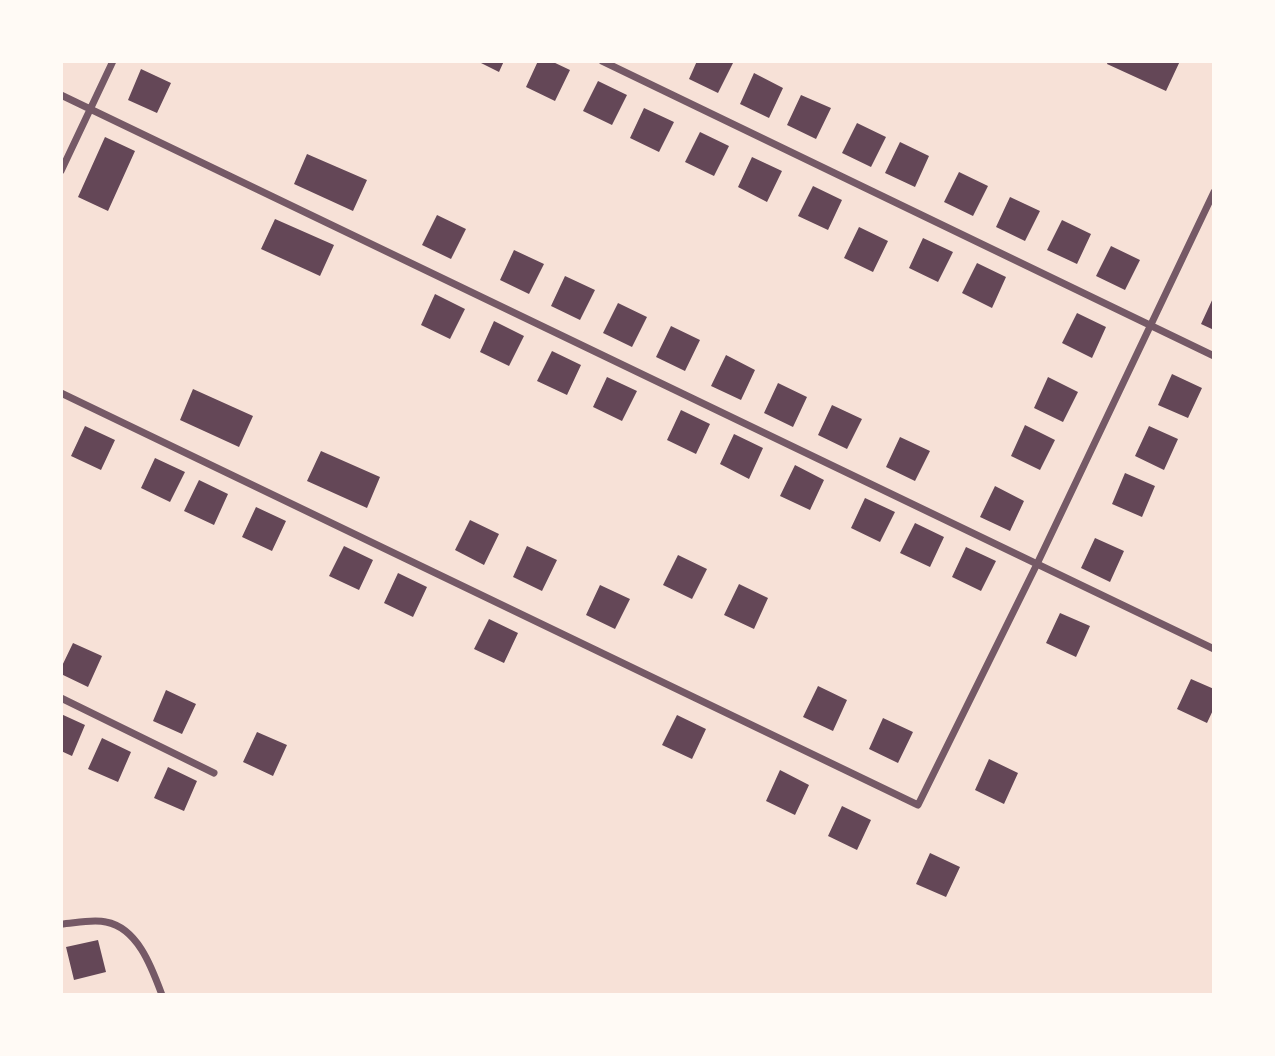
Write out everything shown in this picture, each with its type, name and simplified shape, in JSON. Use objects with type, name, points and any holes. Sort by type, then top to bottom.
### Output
[{"type":"street","points":[[61,171],[113,61]]},
{"type":"street","points":[[602,61],[1214,356]]},
{"type":"street","points":[[61,95],[1214,649]]},
{"type":"street","points":[[61,393],[918,805],[1037,564],[1214,192]]},
{"type":"street","points":[[61,698],[214,773]]},
{"type":"street","points":[[61,924],[107,922],[130,933],[153,970],[162,995]]},
{"type":"building","points":[[477,61],[504,61],[499,72]]},
{"type":"building","points":[[538,61],[551,61],[570,70],[555,101],[526,87]]},
{"type":"building","points":[[697,61],[733,63],[718,93],[689,79]]},
{"type":"building","points":[[1108,61],[1180,61],[1166,91],[1107,64]]},
{"type":"building","points":[[141,69],[171,83],[157,113],[128,100]]},
{"type":"building","points":[[754,73],[783,88],[769,118],[740,104]]},
{"type":"building","points":[[598,81],[627,95],[612,125],[583,111]]},
{"type":"building","points":[[801,95],[831,108],[816,139],[787,125]]},
{"type":"building","points":[[644,108],[674,122],[659,152],[630,138]]},
{"type":"building","points":[[857,123],[886,137],[871,167],[842,153]]},
{"type":"building","points":[[700,132],[729,146],[714,176],[685,162]]},
{"type":"building","points":[[105,137],[135,151],[108,211],[78,197]]},
{"type":"building","points":[[900,142],[929,156],[915,187],[885,173]]},
{"type":"building","points":[[307,154],[367,180],[353,211],[294,184]]},
{"type":"building","points":[[752,157],[782,171],[767,202],[738,187]]},
{"type":"building","points":[[959,172],[988,186],[973,216],[944,202]]},
{"type":"building","points":[[813,186],[842,200],[828,230],[798,216]]},
{"type":"building","points":[[1010,197],[1040,211],[1025,241],[996,227]]},
{"type":"building","points":[[437,215],[466,229],[451,259],[422,245]]},
{"type":"building","points":[[275,219],[334,245],[320,276],[261,249]]},
{"type":"building","points":[[1062,220],[1091,234],[1077,264],[1047,250]]},
{"type":"building","points":[[859,227],[888,241],[873,272],[844,258]]},
{"type":"building","points":[[923,238],[953,252],[938,282],[909,268]]},
{"type":"building","points":[[1111,246],[1140,260],[1125,290],[1096,276]]},
{"type":"building","points":[[514,250],[544,264],[529,294],[500,280]]},
{"type":"building","points":[[977,263],[1006,277],[992,308],[962,293]]},
{"type":"building","points":[[565,276],[595,290],[580,320],[551,306]]},
{"type":"building","points":[[435,294],[465,309],[450,339],[421,325]]},
{"type":"building","points":[[1214,296],[1214,330],[1201,324]]},
{"type":"building","points":[[618,303],[647,317],[632,347],[603,333]]},
{"type":"building","points":[[1077,313],[1106,327],[1092,358],[1062,343]]},
{"type":"building","points":[[494,321],[524,336],[509,366],[480,352]]},
{"type":"building","points":[[671,326],[700,340],[685,371],[656,357]]},
{"type":"building","points":[[552,351],[581,365],[567,395],[537,381]]},
{"type":"building","points":[[726,355],[755,370],[741,400],[711,386]]},
{"type":"building","points":[[1172,374],[1202,388],[1188,418],[1158,405]]},
{"type":"building","points":[[607,377],[637,391],[622,421],[593,407]]},
{"type":"building","points":[[1048,377],[1078,392],[1063,422],[1034,408]]},
{"type":"building","points":[[778,383],[807,397],[793,427],[764,413]]},
{"type":"building","points":[[193,389],[253,416],[239,447],[180,420]]},
{"type":"building","points":[[832,405],[862,419],[847,449],[818,435]]},
{"type":"building","points":[[681,410],[710,424],[696,454],[667,440]]},
{"type":"building","points":[[1025,425],[1055,440],[1040,470],[1011,456]]},
{"type":"building","points":[[85,426],[115,440],[101,470],[71,456]]},
{"type":"building","points":[[1149,426],[1178,439],[1164,470],[1135,456]]},
{"type":"building","points":[[734,434],[763,448],[749,479],[720,464]]},
{"type":"building","points":[[900,437],[930,451],[915,481],[886,467]]},
{"type":"building","points":[[321,451],[380,477],[367,508],[307,481]]},
{"type":"building","points":[[155,458],[185,472],[170,502],[141,488]]},
{"type":"building","points":[[795,465],[824,480],[810,510],[780,496]]},
{"type":"building","points":[[1125,473],[1155,486],[1142,517],[1112,504]]},
{"type":"building","points":[[199,480],[228,494],[214,525],[184,511]]},
{"type":"building","points":[[995,486],[1024,501],[1010,531],[980,517]]},
{"type":"building","points":[[865,498],[895,512],[880,542],[851,528]]},
{"type":"building","points":[[256,507],[286,521],[272,551],[242,537]]},
{"type":"building","points":[[470,520],[499,534],[484,565],[455,550]]},
{"type":"building","points":[[915,523],[944,537],[930,567],[900,553]]},
{"type":"building","points":[[1095,538],[1124,551],[1110,582],[1081,568]]},
{"type":"building","points":[[344,546],[373,560],[359,590],[329,576]]},
{"type":"building","points":[[527,546],[557,560],[542,591],[513,577]]},
{"type":"building","points":[[966,547],[996,561],[981,591],[952,577]]},
{"type":"building","points":[[678,555],[707,569],[692,599],[663,585]]},
{"type":"building","points":[[398,573],[427,587],[413,617],[384,603]]},
{"type":"building","points":[[739,584],[768,598],[754,629],[724,615]]},
{"type":"building","points":[[600,585],[630,599],[615,629],[586,615]]},
{"type":"building","points":[[1060,613],[1090,626],[1076,657],[1046,643]]},
{"type":"building","points":[[489,619],[518,633],[504,663],[474,649]]},
{"type":"building","points":[[73,643],[102,656],[88,687],[61,674],[61,668]]},
{"type":"building","points":[[1191,679],[1214,689],[1214,708],[1207,723],[1177,709]]},
{"type":"building","points":[[818,686],[847,700],[833,731],[803,717]]},
{"type":"building","points":[[166,690],[196,704],[182,734],[153,721]]},
{"type":"building","points":[[61,714],[85,725],[72,756],[61,751]]},
{"type":"building","points":[[677,715],[706,729],[692,759],[662,745]]},
{"type":"building","points":[[883,718],[913,732],[898,763],[869,749]]},
{"type":"building","points":[[257,732],[287,745],[273,776],[243,762]]},
{"type":"building","points":[[102,738],[131,752],[118,782],[88,769]]},
{"type":"building","points":[[989,759],[1018,773],[1004,804],[975,790]]},
{"type":"building","points":[[168,767],[197,781],[184,811],[154,798]]},
{"type":"building","points":[[780,770],[809,785],[795,815],[766,801]]},
{"type":"building","points":[[842,806],[871,820],[857,850],[828,836]]},
{"type":"building","points":[[930,853],[960,867],[946,897],[916,884]]},
{"type":"building","points":[[98,940],[106,972],[74,980],[66,947]]}]
